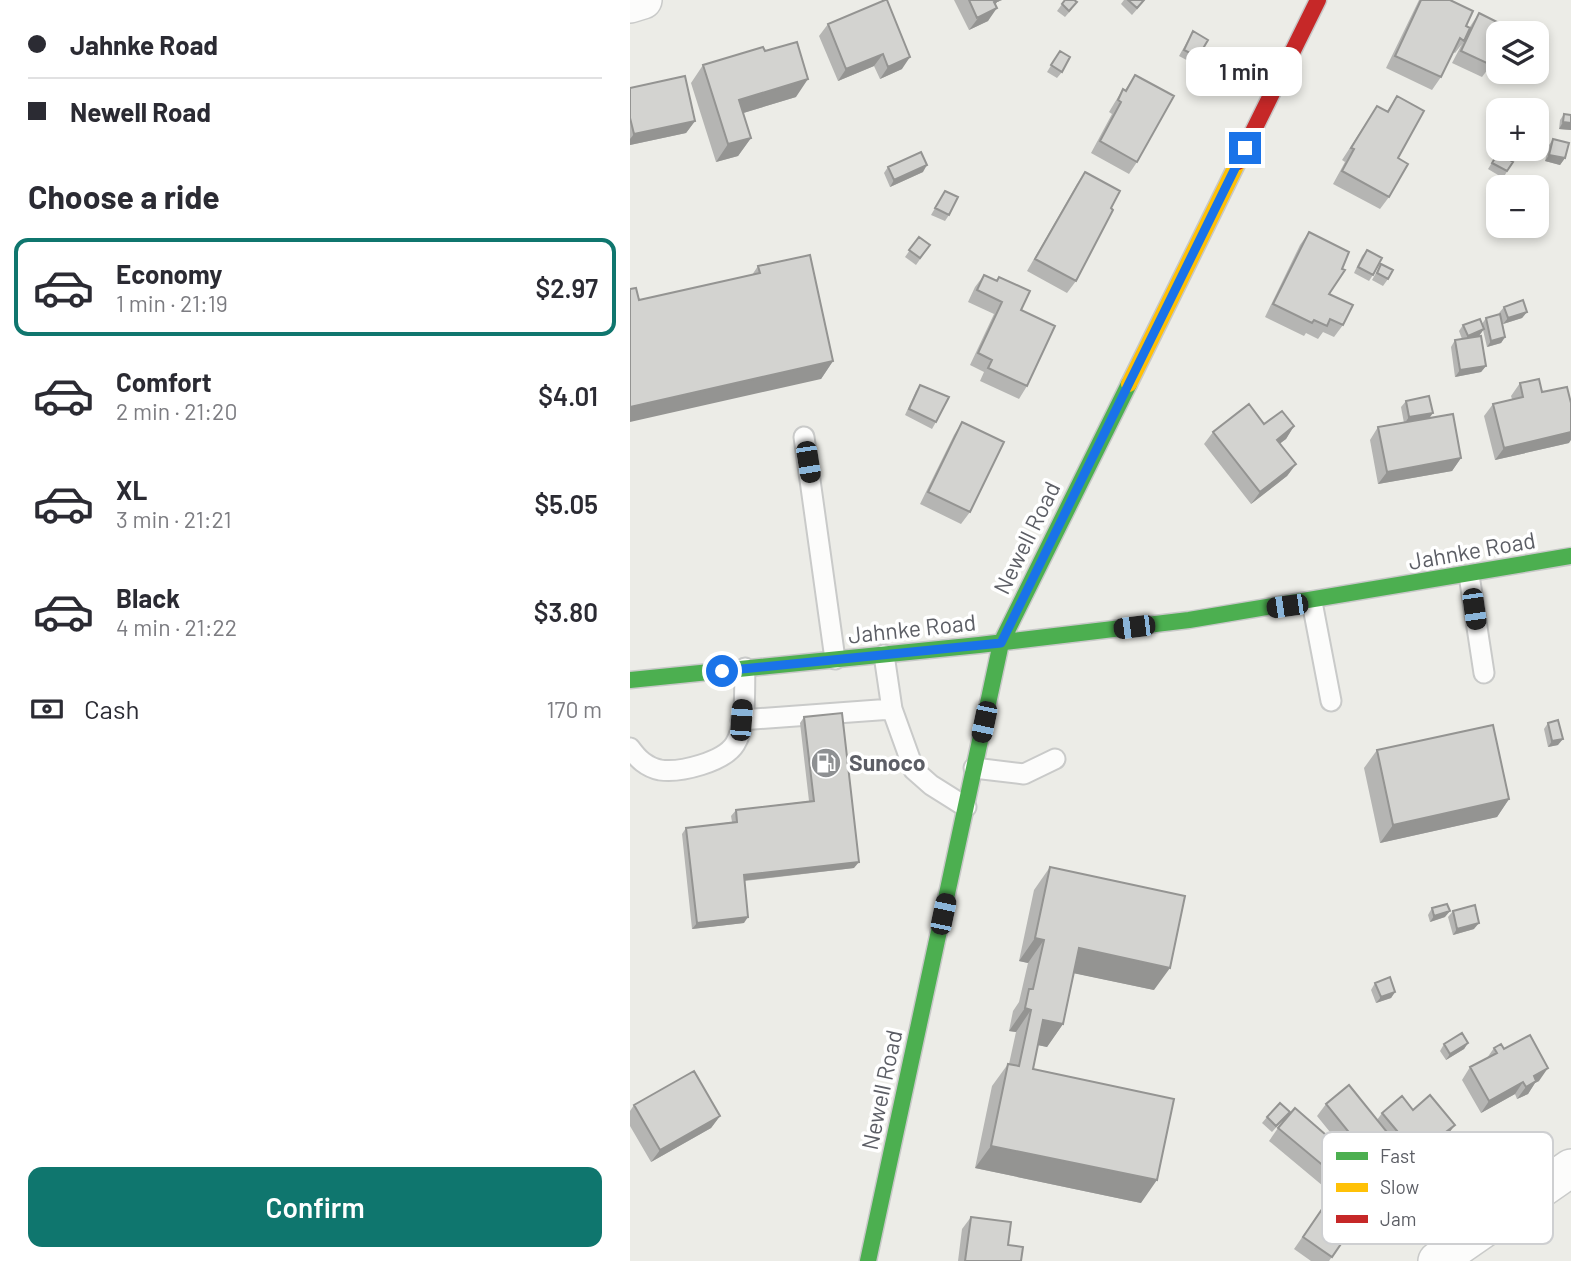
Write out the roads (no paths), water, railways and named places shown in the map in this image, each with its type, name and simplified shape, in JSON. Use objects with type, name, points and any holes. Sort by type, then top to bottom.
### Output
[{"type":"street","points":[[630,4],[643,0]]},
{"type":"street","name":"Newell Road","points":[[869,1261],[1001,643],[1318,0]]},
{"type":"street","name":"Jahnke Road","points":[[630,680],[1001,643],[1312,602],[1571,556]]},
{"type":"street","points":[[1553,1180],[1571,1168]]},
{"type":"street","points":[[1437,1261],[1461,1244]]},
{"type":"lane","points":[[804,438],[835,659]]},
{"type":"lane","points":[[1469,575],[1484,673]]},
{"type":"lane","points":[[1312,602],[1331,701]]},
{"type":"lane","points":[[884,655],[892,709],[914,770],[966,807]]},
{"type":"lane","points":[[630,748],[638,761],[662,770],[712,763],[735,745],[741,720],[745,668]]},
{"type":"lane","points":[[741,720],[892,709]]},
{"type":"lane","points":[[974,768],[1024,774],[1055,759]]},
{"type":"place","name":"Sunoco","points":[[826,763]]}]
